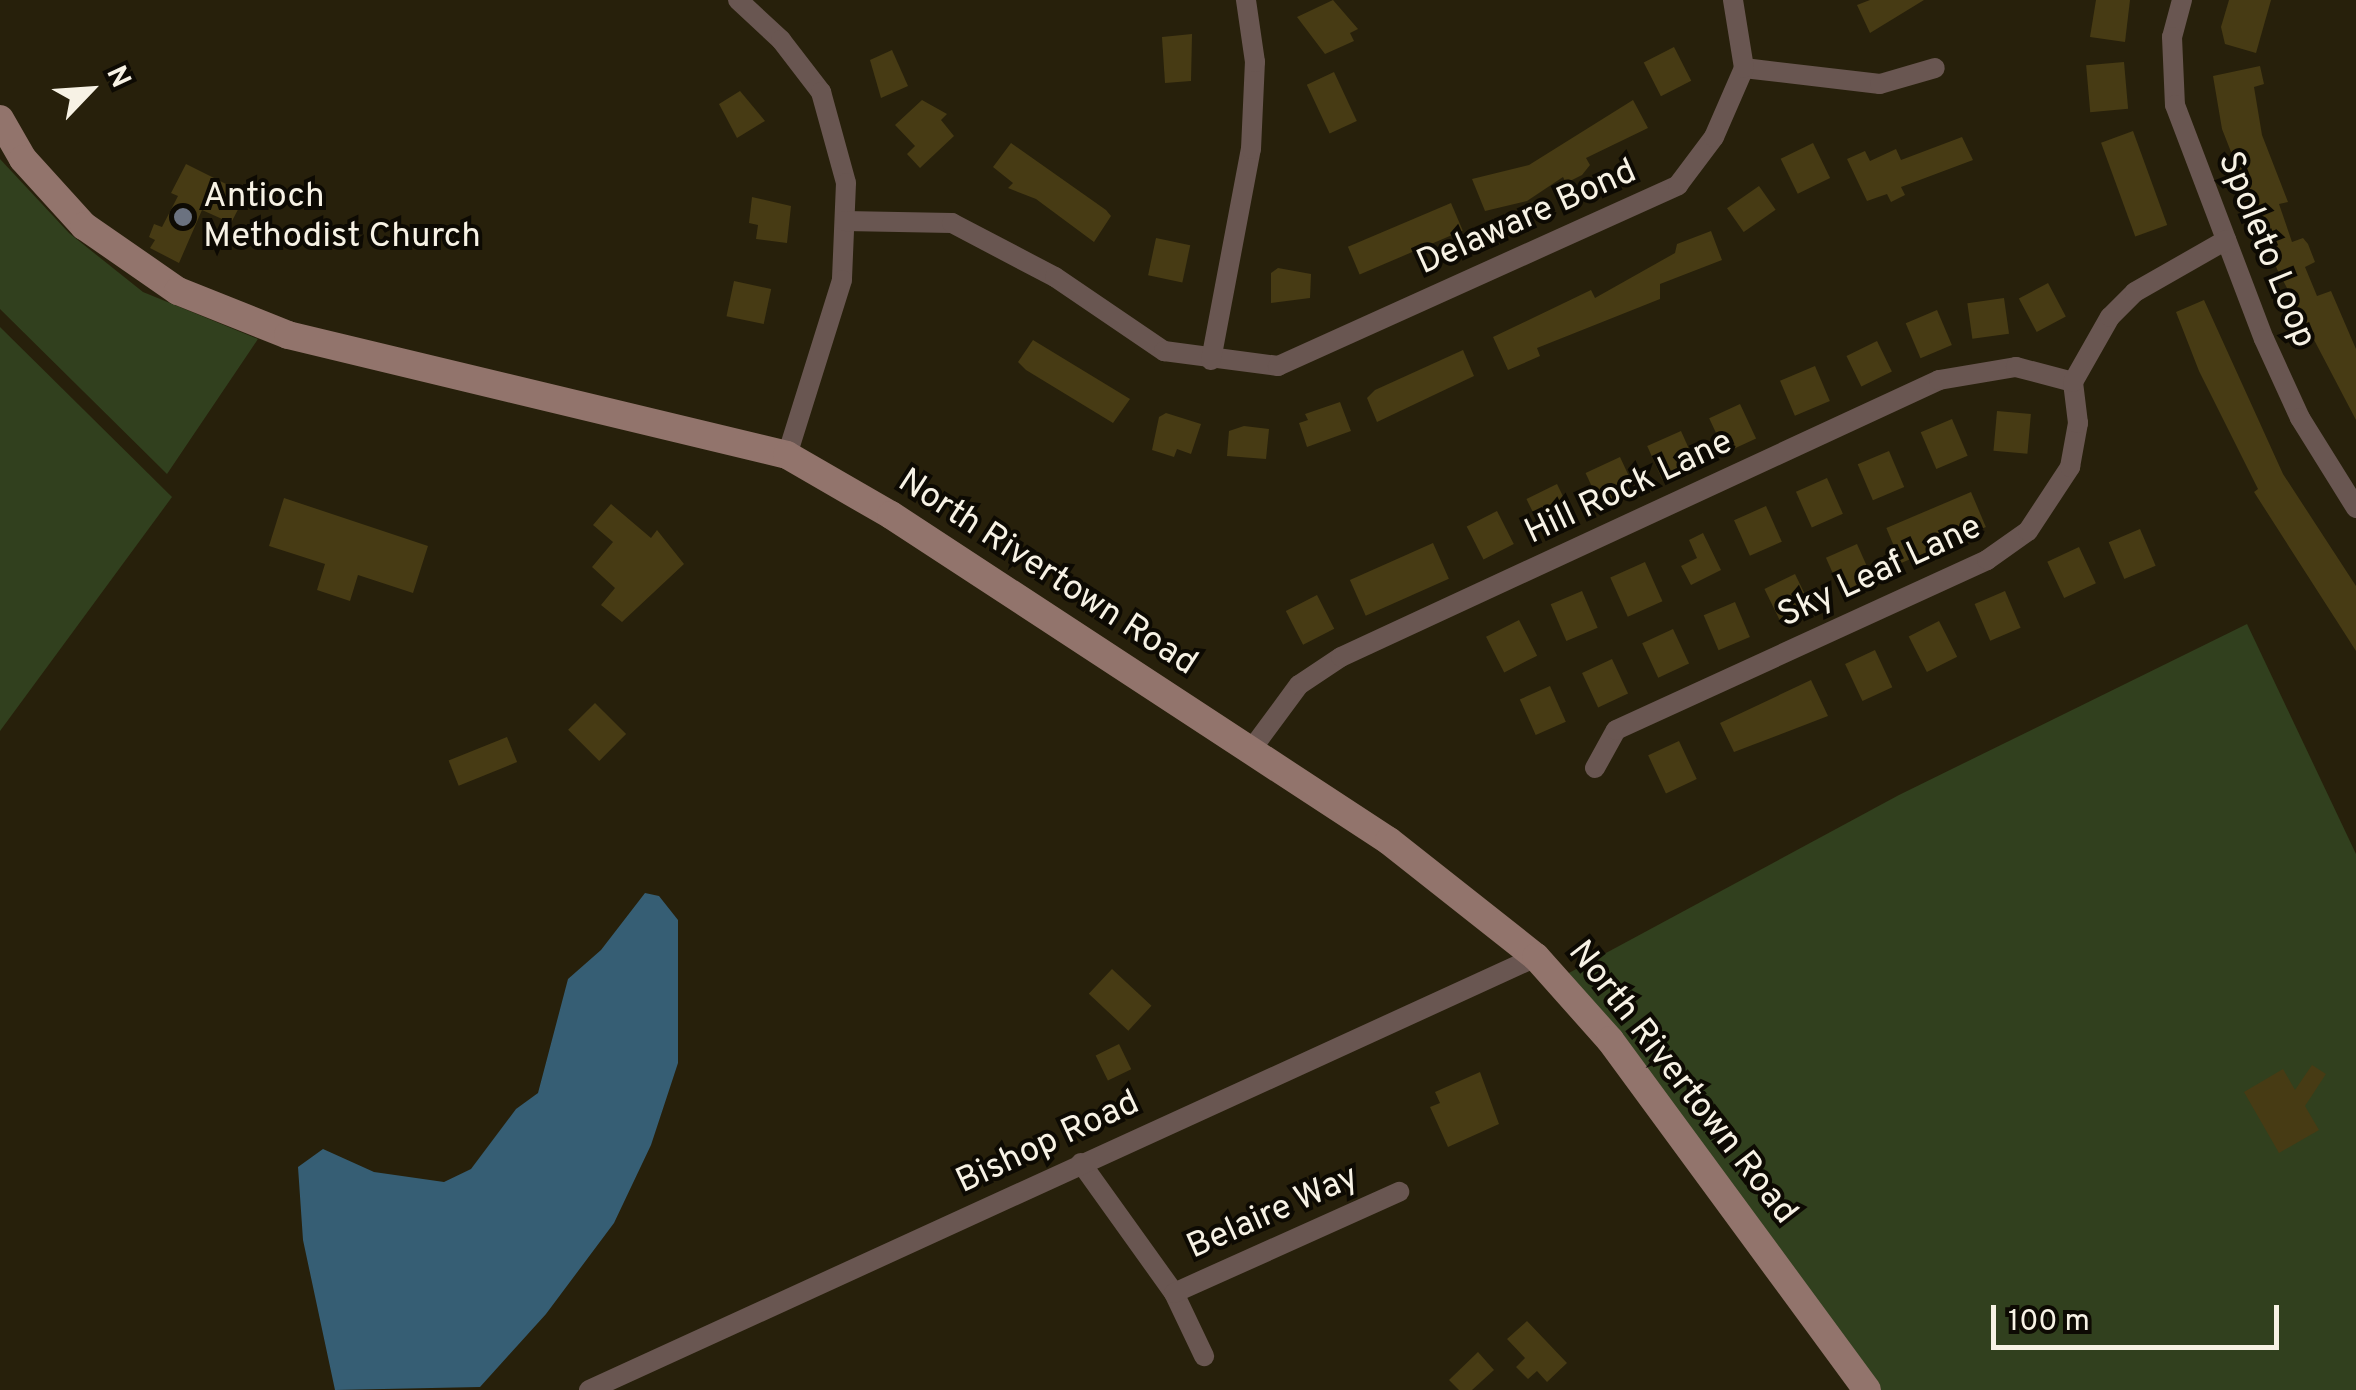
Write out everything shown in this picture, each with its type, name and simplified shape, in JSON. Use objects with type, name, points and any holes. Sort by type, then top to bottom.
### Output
[{"type":"street","points":[[738,0],[781,40],[822,92],[846,183],[842,280],[786,456]]},
{"type":"street","points":[[1210,360],[1252,149],[1255,62],[1246,0]]},
{"type":"street","points":[[1732,0],[1744,68],[1880,84],[1935,68]]},
{"type":"street","name":"Spoleto Loop","points":[[2182,0],[2172,37],[2174,105],[2300,418],[2356,508]]},
{"type":"street","name":"Delaware Bond","points":[[845,221],[952,223],[1054,277],[1164,351],[1278,366],[1678,185],[1714,137],[1744,68]]},
{"type":"street","name":"North Rivertown Road","points":[[0,118],[24,159],[96,238],[223,312],[350,352],[646,417],[786,456],[890,515],[1404,852],[1536,957],[1710,1170],[1866,1390]]},
{"type":"street","points":[[2073,382],[2110,317],[2134,292],[2226,240]]},
{"type":"street","name":"Hill Rock Lane","points":[[1251,750],[1299,685],[1341,656],[1939,380],[2016,367],[2073,382]]},
{"type":"street","name":"Sky Leaf Lane","points":[[1595,768],[1616,730],[1987,560],[2028,531],[2070,466],[2078,423],[2073,382]]},
{"type":"street","name":"Bishop Road","points":[[589,1390],[1536,957]]},
{"type":"street","points":[[1080,1164],[1174,1294],[1204,1356]]},
{"type":"street","name":"Belaire Way","points":[[1174,1294],[1400,1192]]},
{"type":"green space","points":[[0,159],[69,233],[143,292],[258,339],[167,474],[0,309]]},
{"type":"green space","points":[[0,327],[172,497],[0,731]]},
{"type":"green space","points":[[2247,624],[2356,854],[2356,1390],[1868,1390],[1567,974],[1899,795]]},
{"type":"water","points":[[645,893],[659,896],[678,920],[678,1063],[651,1145],[614,1223],[546,1314],[480,1387],[335,1390],[303,1240],[298,1167],[323,1149],[374,1172],[444,1182],[471,1169],[516,1109],[538,1093],[568,979],[601,950]]},
{"type":"building","points":[[1333,0],[1358,29],[1350,33],[1354,41],[1325,54],[1297,17]]},
{"type":"building","points":[[1870,0],[1924,0],[1870,33],[1857,5]]},
{"type":"building","points":[[2096,0],[2130,0],[2125,42],[2090,37]]},
{"type":"building","points":[[2229,0],[2271,0],[2256,53],[2225,44],[2221,27]]},
{"type":"building","points":[[1192,34],[1191,81],[1165,83],[1162,37]]},
{"type":"building","points":[[1674,47],[1691,81],[1661,96],[1644,62]]},
{"type":"building","points":[[892,50],[908,86],[881,98],[870,60]]},
{"type":"building","points":[[2124,62],[2128,109],[2090,112],[2086,65]]},
{"type":"building","points":[[2260,66],[2264,84],[2254,87],[2262,135],[2288,202],[2279,204],[2292,242],[2303,238],[2308,244],[2315,262],[2305,267],[2317,296],[2331,291],[2356,349],[2356,420],[2277,269],[2222,129],[2213,76]]},
{"type":"building","points":[[1334,72],[1357,121],[1330,134],[1307,85]]},
{"type":"building","points":[[740,91],[765,121],[737,138],[719,104]]},
{"type":"building","points":[[922,100],[947,114],[941,120],[954,136],[920,168],[907,154],[915,146],[895,125]]},
{"type":"building","points":[[1633,100],[1648,128],[1586,158],[1590,165],[1582,175],[1566,183],[1563,177],[1527,201],[1485,211],[1472,179],[1529,165]]},
{"type":"building","points":[[2133,131],[2167,225],[2135,237],[2101,143]]},
{"type":"building","points":[[1962,137],[1973,160],[1901,187],[1905,195],[1891,202],[1887,194],[1867,201],[1847,159],[1865,151],[1870,161],[1896,149],[1901,160]]},
{"type":"building","points":[[1011,143],[1106,210],[1111,216],[1094,242],[1036,199],[1008,188],[1013,183],[993,167]]},
{"type":"building","points":[[1813,143],[1830,178],[1798,194],[1781,159]]},
{"type":"building","name":"Antioch Methodist Church","points":[[186,164],[246,194],[231,223],[202,210],[179,263],[150,248],[155,240],[149,237],[154,224],[162,227],[178,196],[171,193]]},
{"type":"building","points":[[1759,186],[1776,210],[1744,232],[1727,208]]},
{"type":"building","points":[[752,197],[791,206],[787,243],[756,239],[758,225],[749,223]]},
{"type":"building","points":[[1451,203],[1463,231],[1360,274],[1348,247]]},
{"type":"building","points":[[1711,231],[1722,260],[1660,284],[1660,299],[1537,348],[1540,356],[1508,370],[1493,337],[1591,290],[1595,298],[1675,253],[1677,244]]},
{"type":"building","points":[[1156,238],[1190,245],[1182,282],[1148,275]]},
{"type":"building","points":[[1278,268],[1311,274],[1310,298],[1271,303],[1271,273]]},
{"type":"building","points":[[734,281],[771,289],[764,324],[727,316]]},
{"type":"building","points":[[2048,283],[2066,317],[2037,332],[2019,298]]},
{"type":"building","points":[[2004,298],[2009,334],[1972,339],[1967,303]]},
{"type":"building","points":[[2204,300],[2283,474],[2356,586],[2356,651],[2254,492],[2258,489],[2199,371],[2176,312]]},
{"type":"building","points":[[1937,310],[1952,345],[1921,358],[1906,323]]},
{"type":"building","points":[[1033,340],[1130,399],[1113,423],[1018,362]]},
{"type":"building","points":[[1877,341],[1892,372],[1861,386],[1846,356]]},
{"type":"building","points":[[1463,350],[1474,376],[1377,422],[1367,398],[1375,390]]},
{"type":"building","points":[[1815,366],[1830,401],[1795,416],[1780,381]]},
{"type":"building","points":[[1340,402],[1351,431],[1307,447],[1299,423],[1308,420],[1305,414]]},
{"type":"building","points":[[1740,404],[1756,438],[1725,453],[1709,418]]},
{"type":"building","points":[[1997,411],[2031,414],[2027,454],[1994,451]]},
{"type":"building","points":[[1166,413],[1201,424],[1191,454],[1177,449],[1174,457],[1152,450],[1159,417]]},
{"type":"building","points":[[1952,419],[1968,456],[1936,469],[1921,432]]},
{"type":"building","points":[[1244,426],[1269,429],[1266,459],[1227,456],[1229,431]]},
{"type":"building","points":[[1681,431],[1696,465],[1662,480],[1647,446]]},
{"type":"building","points":[[1889,451],[1904,487],[1873,500],[1858,464]]},
{"type":"building","points":[[1620,457],[1636,491],[1602,507],[1586,473]]},
{"type":"building","points":[[1827,478],[1843,514],[1812,527],[1796,492]]},
{"type":"building","points":[[1557,484],[1574,519],[1544,534],[1526,499]]},
{"type":"building","points":[[1971,492],[1986,527],[1901,563],[1886,528]]},
{"type":"building","points":[[284,498],[428,546],[413,593],[358,575],[350,601],[317,590],[325,564],[269,546]]},
{"type":"building","points":[[611,504],[651,538],[657,530],[684,564],[622,622],[601,605],[615,588],[592,567],[613,542],[593,525]]},
{"type":"building","points":[[1766,506],[1782,542],[1750,556],[1734,520]]},
{"type":"building","points":[[1497,511],[1514,544],[1484,559],[1467,526]]},
{"type":"building","points":[[2140,529],[2156,566],[2124,579],[2109,542]]},
{"type":"building","points":[[1703,533],[1721,570],[1691,585],[1681,566],[1697,558],[1689,540]]},
{"type":"building","points":[[1433,543],[1449,579],[1366,616],[1350,580]]},
{"type":"building","points":[[1857,544],[1873,580],[1842,593],[1826,558]]},
{"type":"building","points":[[2079,547],[2096,583],[2064,598],[2047,562]]},
{"type":"building","points":[[1645,562],[1662,601],[1628,617],[1610,577]]},
{"type":"building","points":[[1795,574],[1812,609],[1782,624],[1764,589]]},
{"type":"building","points":[[1582,591],[1598,628],[1566,641],[1551,604]]},
{"type":"building","points":[[2005,591],[2021,628],[1990,641],[1975,604]]},
{"type":"building","points":[[1317,595],[1334,629],[1303,645],[1286,611]]},
{"type":"building","points":[[1735,602],[1750,637],[1719,650],[1704,615]]},
{"type":"building","points":[[1519,620],[1537,656],[1504,672],[1486,637]]},
{"type":"building","points":[[1939,621],[1957,657],[1927,672],[1909,636]]},
{"type":"building","points":[[1673,629],[1689,663],[1658,678],[1642,643]]},
{"type":"building","points":[[1875,650],[1892,687],[1862,701],[1845,664]]},
{"type":"building","points":[[1612,659],[1628,693],[1598,707],[1582,673]]},
{"type":"building","points":[[1811,680],[1828,716],[1734,752],[1720,723]]},
{"type":"building","points":[[1550,686],[1566,722],[1536,735],[1520,699]]},
{"type":"building","points":[[595,703],[626,734],[599,761],[568,730]]},
{"type":"building","points":[[507,737],[517,762],[459,786],[449,761]]},
{"type":"building","points":[[1679,741],[1697,779],[1666,793],[1648,755]]},
{"type":"building","points":[[1112,969],[1151,1006],[1128,1031],[1089,994]]},
{"type":"building","points":[[1119,1044],[1131,1069],[1108,1081],[1096,1055]]},
{"type":"building","points":[[2312,1065],[2326,1074],[2305,1106],[2319,1130],[2279,1153],[2244,1092],[2283,1069],[2295,1090]]},
{"type":"building","points":[[1480,1072],[1499,1124],[1448,1147],[1430,1107],[1440,1103],[1435,1092]]},
{"type":"building","points":[[1527,1321],[1567,1363],[1547,1382],[1537,1371],[1528,1379],[1516,1367],[1525,1358],[1507,1339]]},
{"type":"building","points":[[1478,1352],[1494,1370],[1472,1390],[1459,1390],[1449,1380]]},
{"type":"place","name":"Antioch Methodist Church","points":[[183,217]]}]
